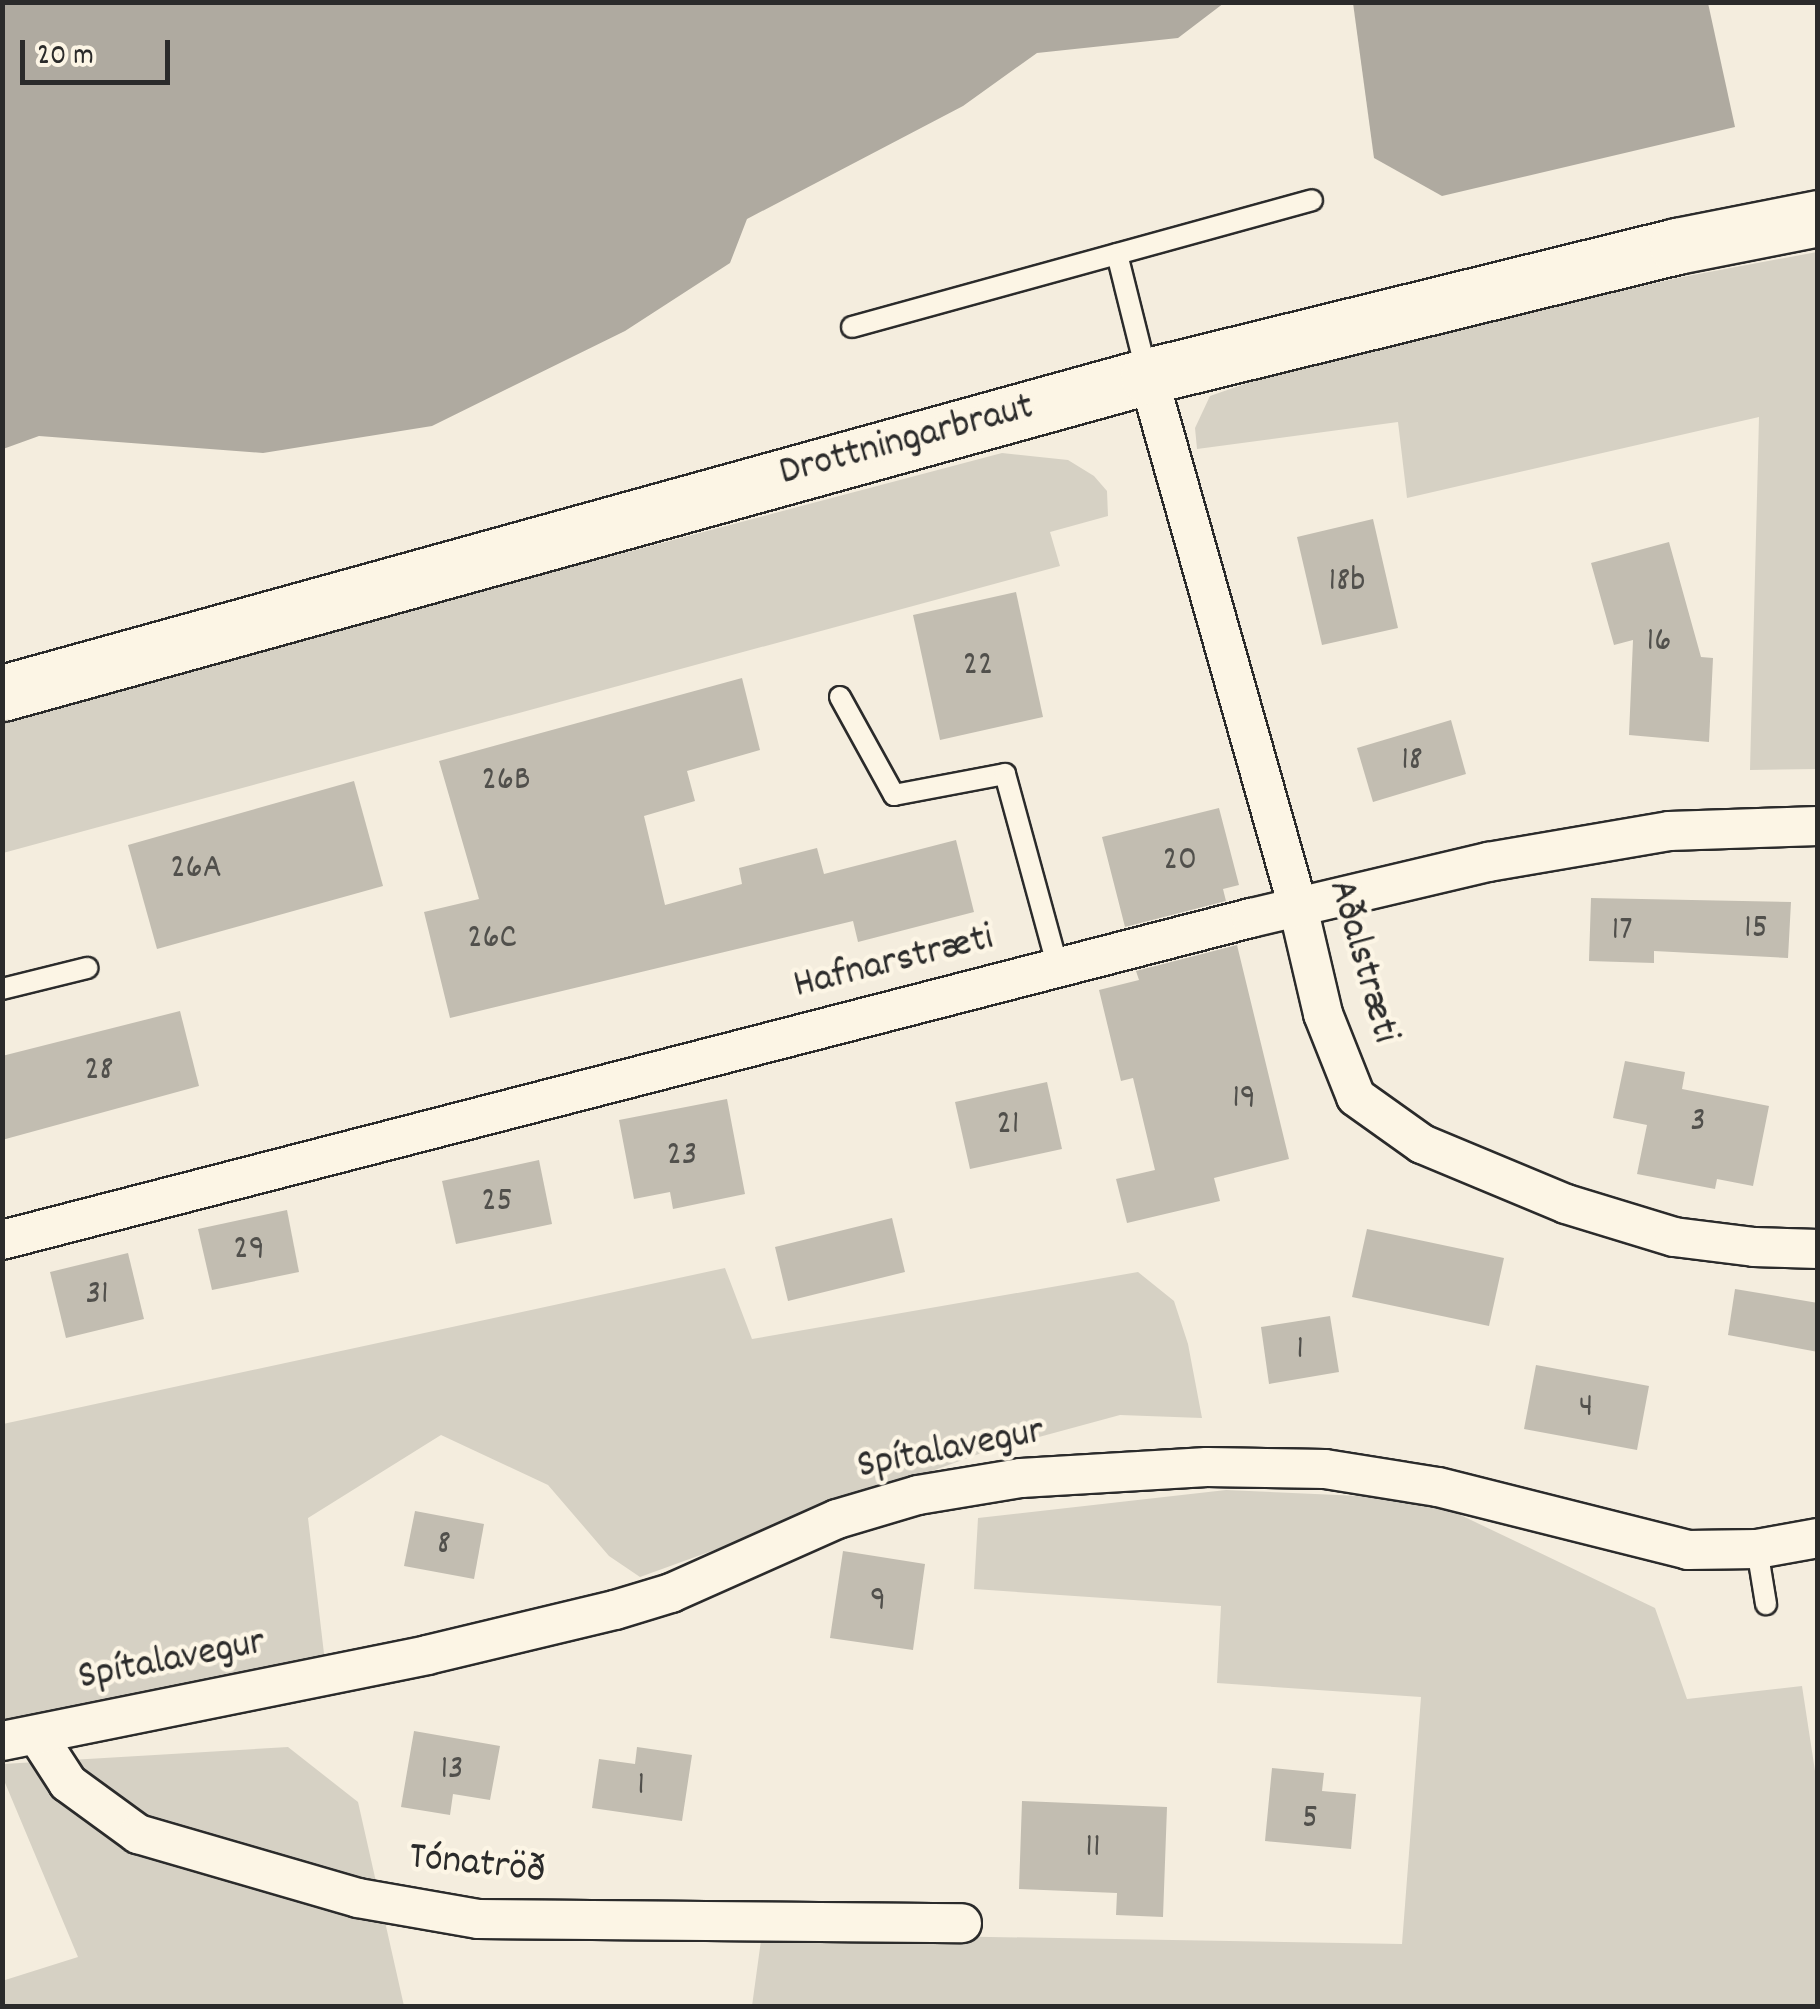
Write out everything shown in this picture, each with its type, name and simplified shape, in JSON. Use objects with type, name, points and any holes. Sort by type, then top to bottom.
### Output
[{"type":"highway","name":"Drottningarbraut","points":[[2,693],[1148,376],[1677,246],[1818,218]]},
{"type":"street","name":"Aðalstræti","points":[[1148,376],[1336,1052],[1356,1097],[1422,1144],[1566,1204],[1656,1232],[1754,1247],[1818,1249]]},
{"type":"street","name":"Hafnarstræti","points":[[2,1240],[1298,907],[1502,859],[1651,834],[1818,826]]},
{"type":"street","name":"Spítalavegur","points":[[20,1738],[427,1655],[616,1610],[671,1592],[837,1519],[918,1495],[1021,1478],[1222,1466],[1325,1469],[1438,1488],[1688,1550],[1757,1549],[1818,1538]]},
{"type":"street","name":"Tónatröð","points":[[20,1738],[68,1783],[138,1834],[358,1898],[478,1919],[962,1922]]},
{"type":"lane","points":[[852,327],[1312,200]]},
{"type":"lane","points":[[1118,254],[1148,376]]},
{"type":"lane","points":[[840,697],[894,795],[1005,774],[1058,968]]},
{"type":"lane","points":[[2,988],[87,968]]},
{"type":"lane","points":[[1757,1549],[1766,1604]]},
{"type":"shaded area","points":[[3,2],[1224,3],[1178,38],[1037,53],[963,106],[747,219],[730,263],[625,331],[432,426],[263,453],[39,436],[3,449]]},
{"type":"shaded area","points":[[1353,3],[1708,3],[1735,127],[1442,196],[1374,158]]},
{"type":"shaded area","points":[[1817,252],[1817,769],[1750,770],[1759,417],[1407,498],[1398,422],[1197,449],[1195,428],[1210,396],[1288,369],[1677,278]]},
{"type":"shaded area","points":[[1002,453],[1068,460],[1094,476],[1107,491],[1108,516],[1050,532],[1060,566],[3,853],[3,717]]},
{"type":"shaded area","points":[[725,1268],[752,1339],[1138,1272],[1174,1301],[1188,1344],[1202,1418],[1120,1415],[987,1451],[640,1577],[609,1556],[548,1485],[441,1435],[308,1518],[325,1662],[3,1726],[3,1424]]},
{"type":"shaded area","points":[[1226,1490],[1427,1499],[1655,1608],[1687,1699],[1802,1686],[1817,1784],[1817,2006],[752,2006],[762,1933],[1402,1944],[1421,1697],[1217,1683],[1221,1606],[974,1589],[978,1518]]},
{"type":"shaded area","points":[[288,1747],[358,1802],[404,2006],[3,2006],[2,1981],[78,1957],[3,1778],[3,1764]]},
{"type":"building","points":[[1373,519],[1398,628],[1322,645],[1297,537]]},
{"type":"building","points":[[1669,542],[1701,657],[1713,658],[1709,742],[1629,735],[1633,640],[1614,645],[1591,563]]},
{"type":"building","points":[[1016,592],[1043,717],[940,740],[913,615]]},
{"type":"building","points":[[742,678],[760,750],[687,771],[695,801],[644,816],[665,905],[742,884],[739,868],[817,848],[824,874],[956,840],[974,912],[858,942],[853,921],[450,1018],[424,912],[479,899],[439,761]]},
{"type":"building","points":[[1451,720],[1466,774],[1373,802],[1357,748]]},
{"type":"building","points":[[354,781],[383,886],[157,949],[128,845]]},
{"type":"building","points":[[1219,808],[1239,885],[1223,889],[1226,901],[1125,927],[1102,837]]},
{"type":"building","points":[[1591,898],[1791,902],[1788,958],[1654,951],[1654,963],[1589,961]]},
{"type":"building","points":[[1237,945],[1289,1159],[1214,1178],[1220,1201],[1127,1223],[1116,1179],[1155,1170],[1133,1078],[1121,1081],[1099,990],[1139,980],[1136,971]]},
{"type":"building","points":[[180,1011],[199,1086],[2,1140],[2,1056]]},
{"type":"building","points":[[1625,1061],[1685,1072],[1682,1089],[1769,1106],[1753,1186],[1717,1179],[1715,1189],[1637,1174],[1647,1125],[1613,1118]]},
{"type":"building","points":[[1047,1082],[1062,1149],[970,1169],[955,1102]]},
{"type":"building","points":[[727,1099],[745,1194],[673,1209],[670,1192],[634,1199],[619,1120]]},
{"type":"building","points":[[539,1160],[552,1224],[456,1244],[442,1181]]},
{"type":"building","points":[[287,1210],[299,1272],[212,1290],[198,1229]]},
{"type":"building","points":[[892,1218],[905,1272],[788,1301],[775,1247]]},
{"type":"building","points":[[1367,1229],[1504,1258],[1489,1326],[1352,1297]]},
{"type":"building","points":[[128,1253],[144,1319],[66,1338],[50,1272]]},
{"type":"building","points":[[1735,1289],[1818,1303],[1818,1352],[1728,1335]]},
{"type":"building","points":[[1330,1316],[1339,1372],[1269,1384],[1261,1327]]},
{"type":"building","points":[[1536,1365],[1649,1386],[1637,1450],[1524,1429]]},
{"type":"building","points":[[415,1511],[484,1524],[474,1579],[404,1566]]},
{"type":"building","points":[[843,1551],[925,1564],[913,1650],[830,1638]]},
{"type":"building","points":[[414,1731],[500,1746],[490,1800],[453,1794],[450,1815],[401,1807]]},
{"type":"building","points":[[637,1747],[692,1755],[682,1821],[592,1808],[599,1759],[635,1764]]},
{"type":"building","points":[[1272,1768],[1324,1773],[1322,1791],[1356,1794],[1351,1849],[1265,1841]]},
{"type":"building","points":[[1022,1801],[1167,1807],[1163,1917],[1116,1915],[1117,1893],[1019,1889]]}]
